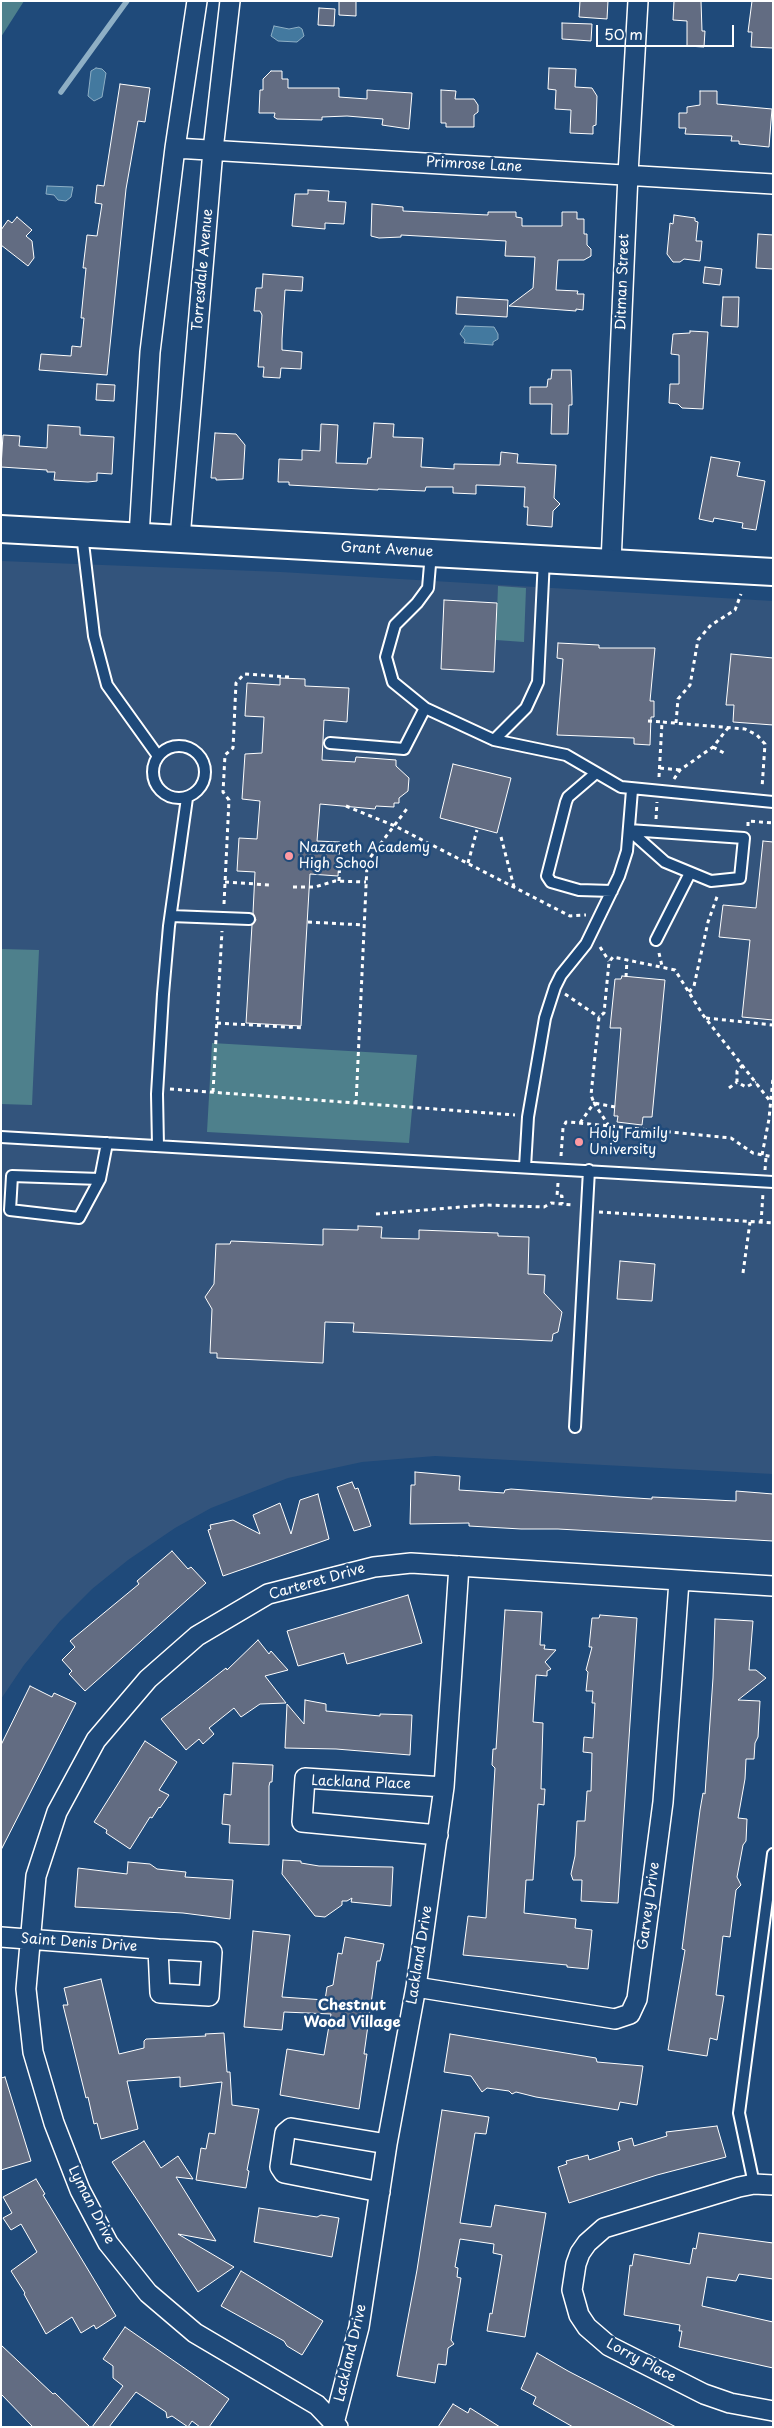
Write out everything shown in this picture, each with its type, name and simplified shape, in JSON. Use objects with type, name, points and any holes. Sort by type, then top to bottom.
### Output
[{"type":"street","points":[[139,536],[150,352],[175,148],[197,1]]},
{"type":"street","name":"Torresdale Avenue","points":[[180,538],[213,150],[230,1]]},
{"type":"street","name":"Ditman Street","points":[[611,563],[628,174],[638,1]]},
{"type":"street","name":"Primrose Lane","points":[[175,148],[773,184]]},
{"type":"street","name":"Grant Avenue","points":[[1,529],[773,572]]},
{"type":"street","name":"Carteret Drive","points":[[30,1938],[36,1876],[57,1812],[96,1740],[148,1679],[197,1636],[268,1594],[374,1567],[411,1563],[773,1586]]},
{"type":"street","name":"Lackland Drive","points":[[335,2426],[359,2327],[387,2144],[416,1987],[438,1835],[444,1787],[459,1566]]},
{"type":"street","name":"Garvey Drive","points":[[416,1987],[615,2020],[630,2014],[637,1999],[663,1802],[679,1581]]},
{"type":"street","name":"Lackland Place","points":[[438,1835],[302,1822],[306,1778],[444,1787]]},
{"type":"street","name":"Saint Denis Drive","points":[[1,1938],[30,1938],[158,1949]]},
{"type":"street","name":"Lyman Drive","points":[[30,1938],[26,1989],[33,2052],[54,2124],[80,2190],[108,2244],[148,2293],[195,2333],[317,2405],[335,2426]]},
{"type":"street","points":[[380,2192],[284,2173],[280,2167],[285,2133],[291,2128],[387,2144]]},
{"type":"street","name":"Lorry Place","points":[[773,2185],[754,2184],[604,2228],[587,2243],[580,2253],[576,2264],[572,2290],[579,2316],[587,2327],[609,2346],[704,2394],[730,2403],[773,2411]]},
{"type":"lane","points":[[82,533],[94,636],[107,685],[158,756]]},
{"type":"lane","points":[[431,552],[428,588],[417,603],[395,625],[386,657],[393,682],[425,708],[494,740],[566,755],[611,783],[632,790],[773,802]]},
{"type":"lane","points":[[494,740],[526,708],[538,682],[544,559]]},
{"type":"lane","points":[[330,743],[404,750],[425,708]]},
{"type":"lane","points":[[180,746],[195,751],[201,757],[206,773],[201,788],[187,798],[171,797],[158,788],[153,772],[158,756],[164,751],[180,746]]},
{"type":"lane","points":[[596,774],[568,797],[547,876],[551,882],[579,890],[612,891]]},
{"type":"lane","points":[[525,1167],[528,1116],[545,1018],[561,975],[586,944],[612,891],[627,851],[632,790]]},
{"type":"lane","points":[[158,1146],[157,1088],[170,921],[187,798]]},
{"type":"lane","points":[[629,830],[744,838],[740,878],[711,881],[690,873],[665,862],[629,830]]},
{"type":"lane","points":[[656,940],[690,873]]},
{"type":"lane","points":[[170,921],[223,918],[248,919]]},
{"type":"lane","points":[[1,1137],[773,1182]]},
{"type":"lane","points":[[100,1179],[12,1176],[10,1210],[79,1218],[100,1179],[107,1143]]},
{"type":"lane","points":[[574,1427],[589,1170]]},
{"type":"lane","points":[[754,2184],[739,2113],[773,1854]]},
{"type":"path","points":[[676,723],[678,699],[690,685],[698,640],[711,625],[734,610],[741,594]]},
{"type":"path","points":[[224,901],[229,800],[223,792],[223,783],[225,755],[233,748],[236,683],[244,674],[290,677]]},
{"type":"path","points":[[648,721],[748,730],[764,742],[762,786],[764,793]]},
{"type":"path","points":[[659,784],[662,722]]},
{"type":"path","points":[[673,782],[680,770],[713,747],[729,728]]},
{"type":"path","points":[[713,747],[724,753]]},
{"type":"path","points":[[660,768],[680,770]]},
{"type":"path","points":[[655,832],[657,799]]},
{"type":"path","points":[[346,806],[395,826],[570,916],[587,915]]},
{"type":"path","points":[[356,1104],[366,882],[369,859],[410,806]]},
{"type":"path","points":[[744,838],[748,821],[773,823]]},
{"type":"path","points":[[468,863],[477,830]]},
{"type":"path","points":[[501,837],[515,887]]},
{"type":"path","points":[[339,881],[340,860]]},
{"type":"path","points":[[293,887],[315,887],[339,881],[366,882]]},
{"type":"path","points":[[225,882],[270,885]]},
{"type":"path","points":[[689,992],[694,986],[708,922],[718,896]]},
{"type":"path","points":[[213,1092],[223,918]]},
{"type":"path","points":[[308,922],[364,925]]},
{"type":"path","points":[[600,947],[610,961]]},
{"type":"path","points":[[598,1017],[604,1013],[610,961],[613,957],[674,969],[705,1018],[770,1101]]},
{"type":"path","points":[[626,977],[627,960]]},
{"type":"path","points":[[555,987],[598,1017]]},
{"type":"path","points":[[598,1017],[591,1095],[609,1126]]},
{"type":"path","points":[[705,1018],[773,1024]]},
{"type":"path","points":[[217,1023],[304,1028]]},
{"type":"path","points":[[737,1082],[737,1071],[743,1065]]},
{"type":"path","points":[[762,1155],[773,1078]]},
{"type":"path","points":[[737,1082],[746,1087],[756,1082]]},
{"type":"path","points":[[729,1088],[737,1082]]},
{"type":"path","points":[[157,1088],[528,1116]]},
{"type":"path","points":[[594,1103],[614,1107]]},
{"type":"path","points":[[580,1123],[594,1103]]},
{"type":"path","points":[[561,1160],[564,1124],[569,1122],[731,1138],[753,1153],[773,1157]]},
{"type":"path","points":[[767,1128],[773,1128]]},
{"type":"path","points":[[765,1165],[766,1156]]},
{"type":"path","points":[[558,1186],[557,1196],[562,1196],[562,1204]]},
{"type":"path","points":[[761,1223],[762,1198]]},
{"type":"path","points":[[376,1214],[469,1206],[544,1207],[551,1203],[576,1206]]},
{"type":"path","points":[[597,1212],[773,1223]]},
{"type":"path","points":[[743,1273],[750,1222]]},
{"type":"shaded area","points":[[274,26],[289,29],[299,27],[302,29],[304,36],[297,42],[278,41],[271,36]]},
{"type":"shaded area","points":[[96,68],[102,69],[106,73],[102,97],[94,101],[88,96],[91,71]]},
{"type":"shaded area","points":[[47,186],[73,187],[71,197],[66,201],[58,200],[54,195],[46,194]]},
{"type":"shaded area","points":[[465,326],[494,327],[498,334],[498,339],[493,342],[493,345],[464,343],[465,340],[460,334]]},
{"type":"shaded area","name":"Holy Family University","points":[[1,561],[281,572],[773,601],[773,1474],[435,1456],[362,1462],[288,1478],[211,1508],[175,1528],[128,1560],[92,1589],[60,1621],[24,1665],[1,1699]]},
{"type":"green space","points":[[1,1],[24,1],[1,37]]},
{"type":"green space","points":[[498,586],[526,588],[524,642],[496,640]]},
{"type":"green space","points":[[1,949],[39,950],[32,1105],[1,1104]]},
{"type":"green space","points":[[212,1043],[417,1055],[409,1143],[207,1132]]},
{"type":"building","points":[[339,1],[356,1],[356,16],[339,15]]},
{"type":"building","points":[[580,1],[608,1],[607,19],[579,17]]},
{"type":"building","points":[[674,1],[701,1],[702,31],[705,31],[704,47],[687,46],[687,21],[673,20]]},
{"type":"building","points":[[752,1],[773,1],[773,48],[751,47],[752,32],[748,32]]},
{"type":"building","points":[[319,8],[335,9],[334,26],[318,25]]},
{"type":"building","points":[[562,23],[592,24],[591,41],[562,39]]},
{"type":"building","points":[[549,68],[576,69],[575,87],[592,88],[597,96],[596,125],[593,126],[593,134],[570,133],[571,110],[555,109],[556,90],[548,89]]},
{"type":"building","points":[[271,71],[282,71],[282,79],[288,79],[288,88],[339,88],[339,97],[367,99],[367,90],[412,93],[409,129],[382,125],[383,119],[347,116],[322,117],[322,120],[277,119],[274,117],[275,113],[259,113],[260,90],[263,90],[263,79]]},
{"type":"building","points":[[120,84],[150,88],[145,122],[138,121],[126,189],[107,375],[39,370],[41,354],[71,356],[72,346],[81,347],[84,318],[81,318],[86,268],[83,268],[87,235],[97,236],[102,204],[95,203],[97,185],[104,186]]},
{"type":"building","points":[[441,90],[456,91],[455,99],[474,99],[478,105],[478,112],[474,115],[474,127],[446,127],[446,123],[441,123]]},
{"type":"building","points":[[700,91],[717,91],[717,104],[772,109],[769,147],[739,144],[739,141],[731,141],[732,136],[685,134],[686,128],[679,128],[679,113],[687,113],[687,107],[700,105]]},
{"type":"building","points":[[308,190],[329,191],[328,201],[346,202],[344,224],[325,223],[325,229],[292,226],[295,194],[308,194]]},
{"type":"building","points":[[372,204],[403,207],[403,211],[488,215],[488,212],[516,212],[516,217],[522,218],[522,226],[562,226],[562,212],[577,212],[577,219],[584,219],[584,234],[587,234],[587,245],[591,249],[591,256],[584,260],[558,260],[556,290],[578,291],[577,294],[584,294],[583,310],[509,306],[533,288],[535,257],[505,256],[506,241],[401,235],[401,237],[379,238],[371,236]]},
{"type":"building","points":[[674,215],[695,218],[695,221],[698,222],[696,241],[702,241],[700,261],[684,259],[680,262],[673,262],[667,254],[670,223],[673,224]]},
{"type":"building","points":[[17,217],[32,230],[26,236],[32,241],[34,258],[28,266],[1,245],[1,230],[8,220],[12,223]]},
{"type":"building","points":[[758,234],[773,235],[773,269],[756,268]]},
{"type":"building","points":[[705,267],[722,269],[720,285],[703,283]]},
{"type":"building","points":[[263,274],[303,277],[302,291],[285,290],[282,339],[282,350],[302,352],[301,369],[281,368],[280,378],[263,377],[264,367],[258,367],[262,315],[260,311],[254,311],[256,288],[262,288]]},
{"type":"building","points":[[457,297],[508,300],[507,317],[456,314]]},
{"type":"building","points":[[723,297],[739,297],[738,327],[721,326]]},
{"type":"building","points":[[690,331],[708,332],[703,409],[682,408],[678,404],[669,403],[670,384],[679,384],[679,355],[671,354],[673,334],[690,333]]},
{"type":"building","points":[[552,370],[571,370],[572,405],[569,405],[568,434],[551,434],[552,404],[530,404],[530,387],[547,387],[548,379],[551,379]]},
{"type":"building","points":[[97,384],[115,385],[114,401],[96,400]]},
{"type":"building","points":[[374,423],[394,424],[393,437],[423,438],[421,467],[454,469],[454,464],[500,465],[501,452],[518,454],[517,463],[556,465],[554,498],[560,504],[553,511],[552,527],[527,525],[528,507],[524,507],[525,487],[476,485],[476,494],[453,493],[453,487],[426,487],[425,491],[378,490],[289,485],[289,482],[278,482],[279,459],[302,460],[302,450],[320,451],[321,424],[338,425],[336,463],[367,464],[368,458],[371,458]]},
{"type":"building","points":[[48,425],[80,427],[80,435],[114,437],[112,474],[97,473],[97,481],[88,482],[54,480],[55,472],[47,472],[47,470],[1,467],[3,435],[20,436],[19,446],[47,448]]},
{"type":"building","points":[[215,433],[236,434],[245,445],[243,479],[216,480],[216,478],[211,478]]},
{"type":"building","points":[[711,457],[740,462],[737,476],[765,481],[756,530],[742,528],[743,523],[714,518],[713,522],[699,519]]},
{"type":"building","points":[[444,600],[497,603],[494,672],[441,669]]},
{"type":"building","points":[[558,643],[599,645],[599,648],[655,648],[650,701],[654,701],[654,717],[651,717],[650,745],[634,744],[634,738],[557,735],[563,659],[557,658]]},
{"type":"building","points":[[731,654],[773,658],[773,725],[733,722],[734,705],[726,705]]},
{"type":"building","name":"Nazareth Academy High School","points":[[280,678],[305,679],[305,686],[349,688],[347,722],[324,720],[322,760],[355,762],[356,757],[396,760],[396,766],[409,778],[408,791],[399,798],[399,803],[394,803],[394,807],[376,806],[375,809],[320,804],[317,841],[340,842],[338,876],[310,874],[301,1026],[246,1023],[252,925],[256,920],[253,913],[255,872],[237,871],[239,838],[257,839],[260,801],[242,799],[245,754],[262,753],[264,717],[245,716],[247,683],[280,685]]},
{"type":"building","points":[[453,764],[511,778],[497,833],[440,818]]},
{"type":"building","points":[[763,841],[773,842],[773,1020],[742,1017],[750,940],[719,937],[723,905],[756,908]]},
{"type":"building","points":[[622,976],[665,980],[652,1117],[643,1117],[642,1125],[617,1122],[618,1116],[614,1116],[621,1028],[610,1028],[615,979],[621,979]]},
{"type":"building","points":[[358,1226],[382,1227],[381,1238],[419,1239],[419,1230],[498,1233],[498,1236],[529,1237],[528,1274],[545,1275],[544,1293],[562,1312],[558,1332],[553,1334],[552,1341],[353,1332],[354,1323],[325,1322],[323,1363],[217,1358],[217,1353],[210,1353],[212,1309],[205,1297],[214,1284],[216,1244],[230,1244],[231,1241],[323,1245],[323,1229],[358,1230]]},
{"type":"building","points":[[620,1261],[655,1264],[652,1301],[617,1299]]},
{"type":"building","points":[[415,1472],[460,1476],[459,1490],[504,1493],[505,1490],[511,1489],[652,1499],[652,1497],[736,1501],[736,1491],[773,1494],[773,1541],[469,1526],[469,1523],[410,1524],[411,1485],[415,1485]]},
{"type":"building","points":[[352,1482],[355,1489],[358,1488],[371,1526],[354,1531],[337,1487]]},
{"type":"building","points":[[318,1494],[329,1539],[223,1576],[208,1530],[211,1529],[210,1525],[233,1520],[260,1534],[253,1515],[280,1503],[291,1534],[300,1500]]},
{"type":"building","points":[[172,1551],[188,1569],[191,1567],[206,1583],[85,1691],[69,1674],[72,1671],[62,1660],[75,1647],[70,1641],[139,1584],[137,1581]]},
{"type":"building","points":[[408,1595],[422,1643],[347,1664],[344,1653],[298,1666],[287,1631]]},
{"type":"building","points":[[505,1610],[542,1612],[540,1645],[545,1645],[544,1649],[556,1650],[545,1662],[551,1669],[547,1671],[547,1676],[536,1675],[533,1722],[543,1723],[541,1789],[545,1789],[544,1805],[538,1804],[533,1880],[526,1880],[524,1913],[576,1919],[575,1928],[592,1930],[588,1969],[567,1967],[567,1965],[463,1955],[468,1916],[486,1918],[495,1768],[492,1765],[493,1749],[496,1749]]},
{"type":"building","points":[[600,1615],[637,1618],[618,1903],[581,1901],[582,1880],[573,1880],[571,1874],[575,1856],[577,1821],[585,1821],[587,1791],[591,1791],[592,1753],[583,1752],[584,1737],[593,1738],[595,1703],[592,1703],[593,1691],[586,1691],[588,1672],[586,1670],[592,1647],[589,1647],[592,1618],[599,1618]]},
{"type":"building","points":[[715,1619],[753,1621],[749,1670],[756,1670],[766,1678],[738,1700],[760,1701],[758,1737],[755,1743],[754,1759],[746,1759],[745,1779],[738,1818],[747,1819],[746,1841],[743,1845],[737,1877],[741,1885],[736,1890],[730,1937],[723,1936],[716,1995],[724,1996],[717,2040],[710,2038],[707,2056],[668,2050],[685,1950],[682,1949],[700,1810],[703,1793],[705,1794]]},
{"type":"building","points":[[258,1640],[269,1654],[271,1651],[288,1670],[265,1676],[286,1703],[260,1704],[241,1717],[234,1708],[209,1728],[214,1734],[203,1744],[199,1739],[186,1750],[161,1719],[226,1668],[227,1670]]},
{"type":"building","points":[[30,1686],[52,1697],[54,1693],[76,1703],[1,1850],[1,1745]]},
{"type":"building","points":[[305,1700],[326,1704],[326,1711],[380,1716],[380,1714],[412,1715],[410,1755],[336,1749],[285,1748],[287,1704],[304,1724]]},
{"type":"building","points":[[145,1741],[177,1762],[159,1790],[169,1795],[152,1818],[150,1817],[130,1849],[106,1833],[107,1830],[94,1822]]},
{"type":"building","points":[[233,1763],[273,1765],[272,1782],[270,1782],[269,1786],[269,1845],[229,1843],[230,1825],[222,1824],[224,1794],[231,1795]]},
{"type":"building","points":[[283,1860],[301,1861],[301,1863],[319,1866],[393,1867],[391,1906],[351,1902],[352,1898],[342,1901],[342,1905],[325,1917],[315,1916],[282,1874]]},
{"type":"building","points":[[128,1862],[150,1864],[157,1869],[186,1872],[185,1877],[233,1880],[230,1919],[183,1913],[75,1907],[78,1868],[127,1874]]},
{"type":"building","points":[[253,1931],[290,1935],[282,1997],[325,2000],[327,1987],[333,1985],[338,1953],[342,1954],[345,1937],[384,1944],[380,1961],[377,1961],[364,2054],[367,2054],[359,2109],[280,2095],[287,2049],[324,2055],[331,2014],[284,2012],[282,2030],[244,2027]]},
{"type":"building","points":[[101,1979],[119,2054],[144,2048],[144,2041],[146,2039],[206,2036],[205,2034],[224,2033],[227,2072],[230,2072],[232,2105],[259,2109],[247,2170],[249,2171],[246,2188],[196,2180],[201,2148],[206,2149],[209,2133],[215,2134],[222,2082],[180,2087],[180,2077],[127,2081],[138,2129],[101,2139],[97,2123],[94,2124],[88,2097],[86,2098],[63,2005],[68,2005],[64,1988]]},
{"type":"building","points":[[450,2034],[596,2058],[597,2062],[643,2066],[637,2105],[620,2102],[618,2110],[516,2092],[512,2094],[509,2091],[487,2088],[482,2092],[471,2076],[444,2072]]},
{"type":"building","points":[[5,2077],[31,2161],[1,2170],[1,2078]]},
{"type":"building","points":[[442,2110],[489,2117],[486,2134],[475,2133],[460,2223],[491,2227],[495,2205],[546,2213],[525,2337],[487,2331],[490,2313],[492,2314],[502,2255],[493,2253],[494,2244],[460,2239],[455,2267],[458,2268],[457,2277],[461,2278],[451,2340],[454,2344],[448,2348],[446,2365],[438,2364],[435,2383],[397,2376],[417,2270]]},
{"type":"building","points":[[717,2126],[726,2157],[657,2175],[569,2203],[558,2167],[567,2164],[566,2161],[588,2155],[589,2160],[620,2150],[618,2142],[632,2138],[634,2146],[667,2136],[666,2132]]},
{"type":"building","points":[[144,2141],[161,2168],[178,2156],[193,2179],[176,2177],[216,2241],[178,2234],[234,2267],[198,2292],[112,2162]]},
{"type":"building","points":[[36,2179],[45,2194],[43,2195],[116,2316],[96,2329],[94,2325],[81,2333],[72,2317],[46,2334],[25,2293],[11,2271],[37,2252],[21,2224],[11,2230],[3,2218],[12,2213],[3,2197]]},
{"type":"building","points":[[259,2208],[317,2217],[321,2215],[339,2218],[332,2257],[254,2242]]},
{"type":"building","points":[[699,2233],[773,2243],[773,2279],[739,2274],[736,2281],[707,2277],[702,2306],[773,2322],[773,2368],[679,2347],[682,2331],[679,2331],[680,2325],[624,2315],[630,2265],[632,2266],[634,2254],[690,2264],[693,2248],[696,2249]]},
{"type":"building","points":[[241,2271],[323,2321],[302,2355],[287,2346],[284,2341],[221,2306]]},
{"type":"building","points":[[125,2327],[229,2399],[209,2427],[200,2427],[192,2421],[188,2427],[172,2416],[167,2418],[166,2412],[136,2392],[109,2427],[92,2427],[123,2386],[113,2378],[113,2366],[103,2359]]},
{"type":"building","points":[[1,2345],[90,2427],[33,2427],[1,2394]]},
{"type":"building","points":[[537,2353],[676,2427],[573,2427],[533,2404],[536,2397],[521,2389]]},
{"type":"building","points":[[453,2404],[468,2413],[470,2408],[500,2427],[438,2427]]},
{"type":"waterway","points":[[61,92],[127,1]]},
{"type":"place","name":"Nazareth Academy High School","points":[[289,856]]},
{"type":"place","name":"Holy Family University","points":[[579,1142]]},
{"type":"district","name":"Chestnut Wood Village","points":[[352,2014]]}]
